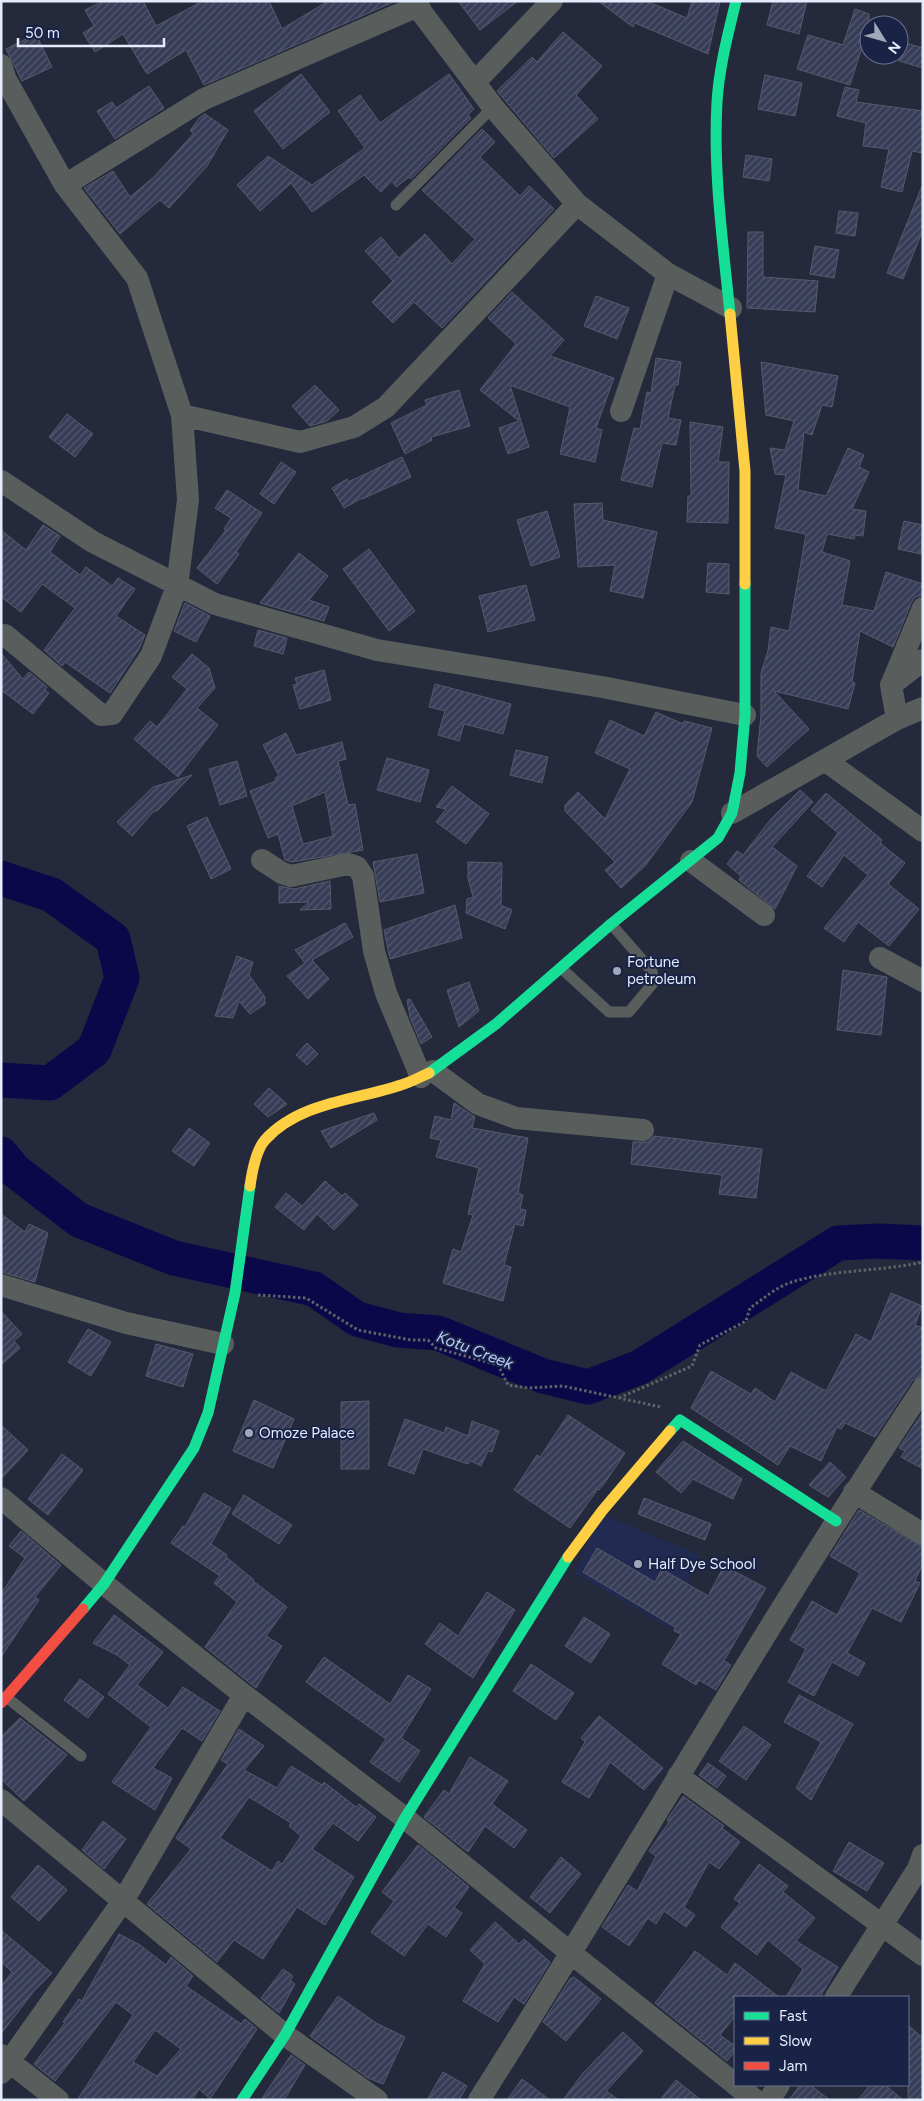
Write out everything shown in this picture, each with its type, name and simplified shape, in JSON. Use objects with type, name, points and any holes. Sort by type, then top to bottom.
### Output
[{"type":"street","points":[[475,82],[552,1]]},
{"type":"street","points":[[4,1700],[104,1584],[194,1448],[208,1413],[235,1293],[241,1238],[252,1172],[264,1141],[284,1124],[314,1109],[403,1085],[427,1074],[496,1024],[611,924],[718,838],[732,813],[740,773],[745,715],[745,471],[716,183],[717,100],[726,45],[736,1]]},
{"type":"street","points":[[65,185],[204,99],[417,4],[493,107],[577,204],[668,274],[730,308]]},
{"type":"street","points":[[1,65],[6,80],[65,185],[137,278],[182,416],[188,500],[177,586],[151,656],[112,714],[102,715],[4,635]]},
{"type":"street","points":[[182,416],[300,442],[354,426],[386,407],[577,204]]},
{"type":"street","points":[[622,411],[668,274]]},
{"type":"street","points":[[1,481],[93,542],[214,604],[377,650],[602,687],[745,715]]},
{"type":"street","points":[[897,719],[891,685],[923,608]]},
{"type":"street","points":[[891,685],[923,660]]},
{"type":"street","points":[[732,813],[897,719],[923,708]]},
{"type":"street","points":[[826,761],[923,831]]},
{"type":"street","points":[[262,860],[282,873],[291,876],[348,864],[357,867],[363,876],[374,951],[386,993],[427,1074],[478,1104],[516,1118],[643,1130]]},
{"type":"street","points":[[691,861],[764,916]]},
{"type":"street","points":[[880,958],[923,981]]},
{"type":"street","points":[[1,1284],[126,1324],[223,1344]]},
{"type":"street","points":[[479,2100],[572,1954],[678,1776],[854,1492],[923,1388]]},
{"type":"street","points":[[242,2100],[285,2035],[405,1818],[556,1573],[602,1511],[680,1420],[836,1521]]},
{"type":"street","points":[[854,1492],[923,1534]]},
{"type":"street","points":[[1,1498],[104,1584],[244,1695],[405,1818],[734,2082]]},
{"type":"street","points":[[58,2100],[4,2063],[123,1901],[244,1695]]},
{"type":"street","points":[[678,1776],[923,1955]]},
{"type":"street","points":[[1,1800],[285,2035],[377,2100]]},
{"type":"street","points":[[837,1996],[918,1869],[923,1855]]},
{"type":"street","points":[[738,2086],[755,2100]]},
{"type":"street","points":[[769,2100],[778,2086]]},
{"type":"lane","points":[[396,205],[493,107]]},
{"type":"lane","points":[[561,968],[609,1012],[629,1012],[654,982],[652,971],[611,924]]},
{"type":"lane","points":[[4,1700],[81,1756]]},
{"type":"path","points":[[619,1398],[692,1366],[700,1346],[746,1321],[750,1308],[788,1283],[828,1275],[902,1267],[923,1262]]},
{"type":"path","points":[[235,1293],[306,1298],[358,1330],[411,1340],[428,1340],[436,1348],[498,1366],[508,1385],[528,1388],[563,1386],[667,1408],[680,1420]]},
{"type":"shaded area","name":"Half Dye School","points":[[601,1514],[700,1555],[670,1628],[575,1573]]},
{"type":"building","points":[[103,1],[143,1],[156,26],[203,1],[269,1],[282,29],[328,1],[396,1],[204,85],[186,50],[147,74],[123,34],[95,52],[83,33],[94,26],[85,10]]},
{"type":"building","points":[[458,1],[518,1],[480,30]]},
{"type":"building","points":[[598,1],[646,1],[687,18],[692,1],[720,1],[708,54],[635,23],[633,27]]},
{"type":"building","points":[[773,1],[807,1],[799,34],[767,25]]},
{"type":"building","points":[[855,9],[869,14],[859,15],[859,57],[850,85],[797,69],[808,35],[843,45]]},
{"type":"building","points":[[563,32],[602,66],[576,95],[598,119],[554,158],[497,91],[532,57],[537,62]]},
{"type":"building","points":[[36,34],[52,67],[22,81],[6,49]]},
{"type":"building","points":[[909,44],[923,48],[923,68],[909,64]]},
{"type":"building","points":[[301,74],[330,112],[283,149],[254,111]]},
{"type":"building","points":[[449,74],[474,109],[468,115],[471,118],[411,179],[409,177],[396,187],[392,181],[381,192],[364,175],[312,212],[291,183],[260,211],[237,185],[268,156],[312,185],[365,148],[338,111],[360,95],[380,123]]},
{"type":"building","points":[[765,75],[802,83],[795,116],[758,109]]},
{"type":"building","points":[[149,86],[164,108],[115,139],[97,111],[112,102],[116,108]]},
{"type":"building","points":[[845,87],[859,90],[856,102],[923,111],[923,153],[912,151],[902,192],[881,187],[889,149],[863,146],[866,123],[837,116]]},
{"type":"building","points":[[205,114],[228,130],[207,166],[169,208],[160,200],[120,234],[84,188],[113,171],[130,197],[154,177],[194,133],[190,131],[199,118]]},
{"type":"building","points":[[482,129],[495,142],[480,157],[520,196],[529,186],[554,209],[442,328],[414,302],[393,323],[372,302],[393,281],[365,251],[381,237],[399,258],[425,234],[452,264],[475,239],[422,190]]},
{"type":"building","points":[[746,155],[772,159],[769,181],[743,177]]},
{"type":"building","points":[[922,186],[923,230],[903,279],[887,273]]},
{"type":"building","points":[[839,211],[858,213],[855,236],[836,233]]},
{"type":"building","points":[[748,232],[763,232],[763,277],[818,281],[815,312],[747,308]]},
{"type":"building","points":[[815,246],[839,250],[834,278],[810,274]]},
{"type":"building","points":[[512,292],[564,340],[550,356],[614,378],[596,428],[602,430],[595,462],[560,454],[570,407],[510,385],[529,447],[508,454],[499,428],[519,421],[480,390],[516,344],[488,318]]},
{"type":"building","points":[[596,296],[629,308],[617,339],[584,326]]},
{"type":"building","points":[[656,358],[681,362],[678,385],[675,385],[668,418],[681,420],[676,445],[662,443],[652,487],[621,480],[634,428],[640,429],[647,392],[651,393]]},
{"type":"building","points":[[761,362],[838,376],[832,407],[822,405],[812,435],[804,432],[798,490],[826,496],[848,448],[864,455],[859,467],[869,472],[852,509],[866,511],[863,536],[855,535],[854,539],[827,534],[822,552],[850,561],[842,605],[874,611],[886,572],[923,584],[923,595],[915,597],[911,603],[893,647],[860,631],[852,682],[855,683],[848,709],[774,691],[809,729],[767,767],[757,756],[761,715],[761,673],[768,651],[771,627],[789,631],[806,534],[775,528],[786,475],[775,474],[770,448],[785,450],[794,421],[766,415]]},
{"type":"building","points":[[315,385],[339,410],[327,421],[310,426],[292,406]]},
{"type":"building","points":[[459,390],[470,426],[431,437],[432,440],[405,454],[391,423],[427,405],[425,400]]},
{"type":"building","points":[[67,414],[93,434],[75,457],[49,437]]},
{"type":"building","points":[[690,422],[723,427],[718,462],[729,462],[728,523],[687,522],[688,496],[691,496]]},
{"type":"building","points":[[402,457],[411,477],[362,498],[344,508],[332,488],[347,479],[348,482]]},
{"type":"building","points":[[281,462],[296,472],[274,504],[260,494]]},
{"type":"building","points":[[227,490],[262,513],[236,552],[239,554],[217,584],[197,568],[226,530],[224,529],[231,518],[215,508]]},
{"type":"building","points":[[602,503],[603,520],[657,532],[643,598],[610,591],[615,565],[578,567],[574,504]]},
{"type":"building","points":[[547,511],[560,557],[531,566],[517,520]]},
{"type":"building","points":[[904,521],[923,525],[921,554],[898,549]]},
{"type":"building","points":[[43,525],[60,536],[50,552],[80,575],[86,567],[112,586],[118,578],[135,589],[116,616],[145,635],[139,649],[110,693],[65,662],[62,666],[44,650],[75,608],[42,584],[21,612],[1,597],[1,530],[26,550]]},
{"type":"building","points":[[369,549],[415,611],[389,631],[343,569]]},
{"type":"building","points":[[299,553],[328,576],[309,600],[329,607],[324,621],[260,603]]},
{"type":"building","points":[[708,563],[729,564],[729,594],[706,592]]},
{"type":"building","points":[[526,585],[535,620],[488,632],[479,596]]},
{"type":"building","points":[[185,603],[210,616],[196,642],[174,631]]},
{"type":"building","points":[[258,630],[287,638],[283,654],[254,646]]},
{"type":"building","points":[[1,653],[23,679],[29,672],[47,687],[45,690],[49,693],[33,714],[1,690]]},
{"type":"building","points":[[192,654],[209,668],[215,688],[197,708],[218,725],[178,777],[134,739],[150,721],[157,727],[187,689],[172,677]]},
{"type":"building","points":[[324,670],[331,700],[300,709],[293,685],[297,684],[295,678]]},
{"type":"building","points":[[435,684],[511,704],[503,734],[464,724],[459,741],[438,735],[445,711],[429,707]]},
{"type":"building","points":[[656,712],[683,724],[684,721],[712,728],[692,802],[645,866],[621,888],[605,870],[615,862],[565,811],[565,805],[578,792],[605,819],[630,769],[595,753],[610,720],[644,736]]},
{"type":"building","points":[[286,733],[296,755],[342,742],[346,759],[338,761],[348,805],[355,804],[363,850],[292,862],[285,860],[278,834],[268,838],[250,791],[276,781],[275,778],[279,776],[263,745]],"holes":[[[325,792],[333,836],[303,844],[292,806]]]},
{"type":"building","points":[[516,750],[548,757],[542,783],[510,775]]},
{"type":"building","points":[[387,758],[429,770],[420,802],[377,790]]},
{"type":"building","points":[[237,761],[247,796],[220,805],[209,769]]},
{"type":"building","points":[[192,775],[157,811],[154,811],[132,836],[117,822],[153,787]]},
{"type":"building","points":[[452,786],[489,814],[466,844],[436,822],[446,809],[436,807]]},
{"type":"building","points":[[800,790],[813,802],[772,847],[797,866],[775,909],[739,880],[741,876],[727,864],[737,851],[743,855],[771,819]]},
{"type":"building","points":[[826,793],[882,840],[880,843],[905,863],[888,884],[919,909],[889,946],[858,922],[844,942],[824,928],[868,875],[844,855],[822,887],[807,876],[838,833],[811,810]]},
{"type":"building","points":[[207,817],[231,869],[211,879],[187,826]]},
{"type":"building","points":[[417,854],[424,893],[380,902],[373,862]]},
{"type":"building","points":[[468,862],[502,863],[501,905],[512,910],[505,929],[466,913],[467,899],[473,897],[468,878]]},
{"type":"building","points":[[330,881],[331,909],[300,910],[309,902],[279,903],[279,886],[294,889]]},
{"type":"building","points":[[455,905],[462,938],[390,959],[384,930]]},
{"type":"building","points":[[345,923],[353,937],[312,960],[329,979],[308,999],[287,976],[305,963],[295,950]]},
{"type":"building","points":[[237,956],[253,962],[249,975],[265,997],[265,1004],[250,1014],[239,1001],[233,1018],[215,1016]]},
{"type":"building","points":[[843,970],[887,977],[881,1035],[837,1030]]},
{"type":"building","points":[[469,982],[479,1011],[459,1027],[447,990]]},
{"type":"building","points":[[410,999],[432,1037],[421,1044],[410,1017],[407,1000]]},
{"type":"building","points":[[307,1043],[318,1054],[307,1065],[296,1055]]},
{"type":"building","points":[[269,1088],[287,1104],[268,1117],[254,1104]]},
{"type":"building","points":[[454,1103],[475,1117],[472,1128],[528,1138],[518,1193],[523,1195],[520,1209],[526,1210],[523,1226],[515,1224],[504,1265],[511,1267],[503,1301],[443,1283],[453,1249],[461,1252],[473,1215],[468,1214],[479,1168],[436,1157],[441,1140],[430,1138],[435,1116],[451,1120]]},
{"type":"building","points":[[374,1113],[377,1120],[331,1148],[321,1131]]},
{"type":"building","points":[[189,1128],[210,1143],[194,1166],[172,1151]]},
{"type":"building","points":[[654,1136],[762,1149],[756,1198],[719,1194],[722,1175],[631,1164],[633,1142],[648,1142]]},
{"type":"building","points":[[325,1181],[342,1196],[345,1193],[358,1205],[334,1230],[317,1214],[304,1230],[275,1207],[286,1193],[302,1206]]},
{"type":"building","points":[[1,1214],[25,1232],[29,1224],[48,1233],[35,1282],[1,1272]]},
{"type":"building","points":[[891,1293],[922,1306],[915,1325],[923,1328],[923,1375],[912,1381],[875,1437],[845,1423],[841,1429],[837,1427],[821,1461],[790,1446],[778,1465],[691,1408],[711,1371],[751,1394],[755,1388],[775,1402],[791,1372],[826,1391],[856,1334],[871,1342]]},
{"type":"building","points":[[1,1311],[22,1334],[14,1341],[20,1348],[1,1365]]},
{"type":"building","points":[[88,1329],[111,1342],[91,1376],[68,1362]]},
{"type":"building","points":[[156,1344],[193,1354],[183,1387],[146,1376]]},
{"type":"building","points":[[254,1400],[294,1419],[273,1468],[233,1451]]},
{"type":"building","points":[[369,1401],[369,1469],[341,1469],[341,1402]]},
{"type":"building","points":[[923,1412],[923,1469],[901,1457],[905,1451],[899,1448]]},
{"type":"building","points":[[568,1415],[625,1453],[570,1528],[514,1490],[537,1455],[540,1457]]},
{"type":"building","points":[[405,1419],[444,1433],[446,1427],[468,1436],[472,1421],[499,1431],[492,1452],[488,1451],[481,1466],[471,1461],[468,1464],[423,1449],[414,1474],[388,1465]]},
{"type":"building","points":[[1,1425],[28,1450],[1,1479]]},
{"type":"building","points":[[683,1441],[742,1479],[733,1499],[693,1479],[681,1493],[656,1472]]},
{"type":"building","points":[[62,1454],[83,1470],[48,1515],[28,1499]]},
{"type":"building","points":[[830,1462],[846,1477],[828,1497],[809,1485]]},
{"type":"building","points":[[204,1493],[231,1508],[211,1544],[227,1555],[226,1557],[253,1581],[287,1607],[266,1636],[282,1646],[256,1688],[205,1647],[237,1602],[214,1583],[220,1576],[171,1543],[183,1526],[185,1527]]},
{"type":"building","points":[[244,1495],[292,1525],[279,1544],[232,1514]]},
{"type":"building","points":[[644,1498],[711,1524],[705,1540],[638,1514]]},
{"type":"building","points":[[859,1510],[923,1547],[923,1563],[915,1581],[920,1583],[901,1622],[872,1608],[847,1653],[865,1663],[858,1676],[832,1662],[814,1696],[788,1682],[806,1649],[790,1640],[812,1601],[837,1615],[860,1573],[830,1556]]},
{"type":"building","points":[[21,1531],[61,1565],[35,1597],[39,1600],[1,1657],[1,1594],[25,1558],[9,1546]]},
{"type":"building","points":[[597,1548],[655,1582],[662,1569],[708,1596],[724,1566],[766,1588],[724,1661],[731,1665],[716,1690],[699,1680],[696,1685],[662,1664],[681,1634],[674,1631],[675,1627],[583,1572]]},
{"type":"building","points":[[487,1592],[515,1610],[473,1678],[425,1644],[440,1623],[458,1636]]},
{"type":"building","points":[[114,1615],[163,1652],[137,1685],[168,1708],[183,1687],[220,1711],[202,1741],[182,1728],[153,1768],[172,1778],[155,1810],[112,1782],[151,1727],[108,1694],[130,1665],[117,1655],[93,1643]]},
{"type":"building","points":[[584,1617],[610,1634],[591,1663],[565,1646]]},
{"type":"building","points":[[324,1657],[390,1704],[408,1675],[431,1689],[401,1738],[420,1751],[399,1782],[370,1762],[386,1739],[306,1682]]},
{"type":"building","points":[[531,1664],[574,1693],[556,1720],[513,1691]]},
{"type":"building","points":[[80,1679],[104,1697],[88,1718],[64,1700]]},
{"type":"building","points":[[799,1695],[853,1724],[811,1800],[796,1788],[821,1742],[784,1722]]},
{"type":"building","points":[[599,1716],[663,1768],[644,1790],[610,1762],[589,1798],[562,1782],[585,1742],[581,1738]]},
{"type":"building","points":[[20,1718],[67,1755],[24,1801],[1,1779],[1,1737]]},
{"type":"building","points":[[744,1726],[771,1745],[746,1780],[719,1761]]},
{"type":"building","points":[[239,1729],[264,1746],[244,1770],[277,1788],[291,1766],[322,1785],[324,1782],[356,1807],[359,1804],[376,1817],[358,1841],[333,1823],[312,1849],[354,1877],[325,1925],[297,1907],[263,1959],[234,1940],[217,1962],[147,1904],[191,1849],[176,1838],[228,1764],[221,1760]],"holes":[[[249,1797],[291,1823],[289,1826],[301,1836],[282,1864],[278,1861],[272,1871],[220,1838]]]},
{"type":"building","points":[[470,1757],[508,1781],[492,1804],[527,1830],[514,1848],[485,1826],[468,1852],[424,1817],[444,1790],[449,1794]]},
{"type":"building","points":[[708,1763],[726,1776],[717,1788],[699,1775]]},
{"type":"building","points":[[683,1796],[724,1826],[722,1828],[740,1842],[719,1869],[709,1862],[684,1907],[695,1915],[686,1927],[664,1911],[656,1924],[648,1918],[629,1946],[602,1927],[628,1885],[637,1891],[656,1856],[649,1851],[669,1822],[667,1820]]},
{"type":"building","points":[[103,1821],[126,1839],[104,1869],[82,1850]]},
{"type":"building","points":[[849,1842],[884,1863],[867,1891],[833,1871]]},
{"type":"building","points":[[418,1845],[469,1887],[454,1908],[462,1913],[446,1937],[428,1924],[404,1956],[371,1932],[394,1901],[382,1892]]},
{"type":"building","points":[[561,1857],[581,1874],[550,1913],[530,1897]]},
{"type":"building","points":[[759,1864],[788,1886],[783,1892],[815,1918],[796,1941],[838,1967],[821,1996],[787,1996],[803,1969],[768,1940],[757,1955],[721,1927],[740,1903],[734,1899]]},
{"type":"building","points":[[38,1865],[67,1890],[39,1921],[11,1897]]},
{"type":"building","points":[[495,1922],[519,1944],[524,1939],[550,1962],[524,2004],[514,1997],[498,2022],[463,2001],[485,1964],[470,1950]]},
{"type":"building","points":[[1,1930],[52,1973],[34,1991],[1,2034],[1,1986],[12,1972],[1,1962]]},
{"type":"building","points":[[119,1934],[140,1945],[166,1965],[171,1957],[193,1976],[186,1986],[241,2024],[245,2019],[257,2029],[210,2099],[199,2089],[192,2100],[77,2100],[133,2015],[116,2002],[55,2081],[34,2064],[65,2023],[63,2022],[79,1999],[82,2001]],"holes":[[[155,2030],[181,2049],[157,2076],[133,2062]]]},
{"type":"building","points":[[695,1951],[727,1975],[735,1963],[778,1996],[734,1996],[734,2017],[720,2035],[734,2045],[734,2052],[727,2061],[655,2003]]},
{"type":"building","points":[[283,1969],[293,1976],[290,1980],[295,1984],[279,2013],[261,1998]]},
{"type":"building","points":[[574,1977],[601,1999],[566,2041],[543,2022],[570,1979]]},
{"type":"building","points":[[338,1996],[376,2023],[405,2037],[383,2084],[368,2078],[310,2036]]},
{"type":"building","points":[[909,2026],[923,2038],[923,2100],[908,2100]]},
{"type":"building","points":[[623,2032],[643,2051],[606,2091],[619,2100],[563,2100],[583,2073]]},
{"type":"building","points":[[291,2055],[305,2065],[284,2100],[261,2100]]},
{"type":"building","points":[[443,2072],[467,2086],[459,2100],[427,2100]]},
{"type":"building","points":[[522,2079],[550,2100],[507,2100]]},
{"type":"building","points":[[676,2080],[701,2100],[660,2100]]},
{"type":"building","points":[[799,2086],[811,2086],[830,2100],[789,2100]]},
{"type":"building","points":[[869,2086],[886,2086],[903,2100],[858,2100]]},
{"type":"waterway","name":"Kotu Creek","points":[[1,878],[52,895],[113,939],[122,978],[94,1050],[50,1083],[1,1080]]},
{"type":"waterway","name":"Kotu Creek","points":[[1,1154],[14,1170],[79,1220],[174,1258],[314,1289],[357,1319],[398,1330],[438,1333],[543,1376],[588,1387],[640,1367],[838,1243],[878,1241],[923,1243]]},
{"type":"traffic: fast","points":[[730,314],[719,208],[716,129],[717,102],[724,51],[736,1]]},
{"type":"traffic: fast","points":[[429,1073],[496,1024],[611,924],[718,838],[732,813],[740,773],[745,715],[745,584]]},
{"type":"traffic: fast","points":[[83,1609],[104,1584],[194,1448],[208,1413],[235,1293],[250,1186]]},
{"type":"traffic: fast","points":[[670,1431],[680,1420],[836,1521]]},
{"type":"traffic: fast","points":[[242,2100],[285,2035],[405,1818],[568,1557]]},
{"type":"traffic: slow","points":[[730,314],[745,471],[745,584]]},
{"type":"traffic: slow","points":[[250,1186],[255,1162],[262,1144],[279,1127],[294,1117],[329,1104],[405,1084],[429,1073]]},
{"type":"traffic: slow","points":[[568,1557],[602,1511],[670,1431]]},
{"type":"traffic: jam","points":[[1,1703],[83,1609]]},
{"type":"place","name":"Fortune petroleum","points":[[617,971]]},
{"type":"place","name":"Omoze Palace","points":[[249,1433]]},
{"type":"place","name":"Half Dye School","points":[[638,1564]]}]
